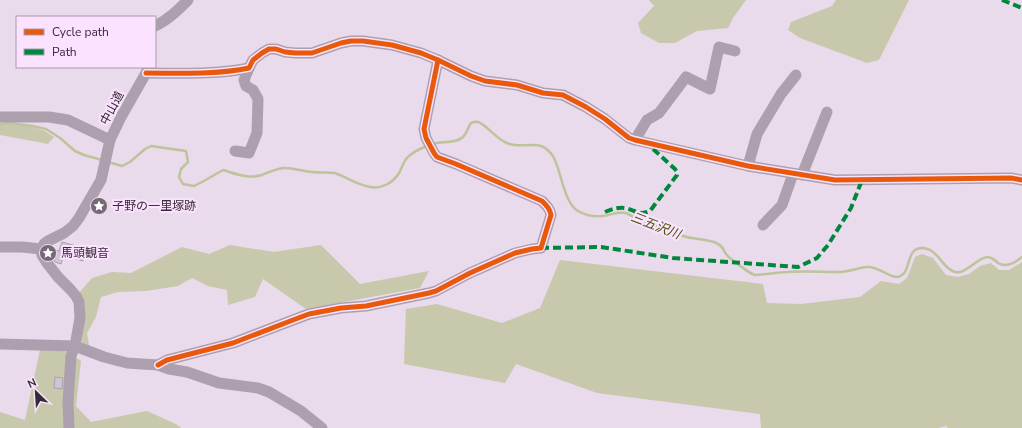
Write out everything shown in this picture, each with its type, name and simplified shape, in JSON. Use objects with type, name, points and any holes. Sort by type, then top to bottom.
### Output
[{"type":"street","points":[[156,26],[180,9],[188,0]]},
{"type":"street","points":[[235,151],[249,153],[256,133],[258,99],[253,90],[246,86],[244,80],[248,68],[253,60],[269,49],[295,53],[312,53],[342,43],[363,41],[392,45],[421,53],[471,76],[485,80],[517,85],[543,93],[563,95],[605,119],[629,138],[748,166],[835,180],[1011,178],[1022,180]]},
{"type":"street","points":[[635,140],[647,120],[659,113],[686,77],[710,88],[719,47],[735,51]]},
{"type":"street","points":[[158,365],[167,360],[233,342],[309,314],[341,308],[366,306],[436,291],[470,273],[515,253],[541,248],[551,215],[546,204],[437,157],[426,140],[424,129],[425,122],[438,60]]},
{"type":"street","points":[[147,70],[232,71],[248,68]]},
{"type":"street","name":"中山道","points":[[41,248],[44,244],[64,233],[76,222],[101,180],[110,140],[147,70]]},
{"type":"street","points":[[748,166],[757,134],[782,94],[796,75]]},
{"type":"street","points":[[763,226],[782,205],[827,112]]},
{"type":"street","points":[[0,117],[49,117],[68,120],[110,140]]},
{"type":"street","points":[[0,246],[41,248],[42,255],[47,263],[76,296],[79,302],[80,318],[76,346],[71,356],[68,403],[70,428]]},
{"type":"street","points":[[0,344],[76,346],[104,357],[127,363],[158,365],[169,369],[187,372],[219,383],[263,390],[301,411],[322,428]]},
{"type":"green space","points":[[649,0],[746,0],[733,18],[728,28],[697,31],[675,43],[659,43],[641,33],[638,23],[654,6]]},
{"type":"green space","points":[[836,0],[909,0],[879,60],[867,63],[800,38],[788,30],[791,22],[832,6]]},
{"type":"green space","points":[[9,124],[31,127],[45,131],[54,137],[48,144],[0,135],[0,125]]},
{"type":"green space","points":[[230,245],[274,252],[321,245],[360,284],[429,271],[420,288],[306,309],[263,279],[255,297],[228,305],[227,290],[208,286],[192,278],[178,286],[146,291],[118,292],[101,297],[96,317],[87,333],[89,345],[82,345],[83,320],[79,293],[92,278],[112,272],[131,273],[182,247],[209,254]]},
{"type":"green space","points":[[922,254],[933,258],[946,275],[958,277],[969,274],[980,266],[991,263],[999,270],[1009,270],[1022,262],[1022,428],[948,428],[946,426],[939,428],[761,428],[760,414],[597,393],[516,364],[505,383],[404,364],[406,309],[437,304],[502,323],[540,308],[560,260],[763,284],[767,303],[801,304],[860,297],[881,281],[899,284],[907,278],[915,257]]},
{"type":"green space","points":[[40,350],[64,350],[81,361],[76,406],[91,422],[147,411],[176,424],[181,428],[0,428],[0,412],[25,420]]},
{"type":"building","points":[[62,242],[87,249],[83,261],[64,255],[61,264],[55,262],[52,258],[54,250],[59,251]]},
{"type":"building","points":[[55,377],[63,378],[62,389],[54,388]]},
{"type":"waterway","name":"三五沢川","points":[[432,144],[456,141],[464,135],[471,123],[478,122],[507,143],[513,145],[538,145],[544,147],[554,158],[569,201],[578,211],[587,215],[597,216],[606,216],[620,212],[626,213],[646,224],[666,226],[683,236],[714,242],[721,246],[726,254],[735,262],[755,275],[784,272],[842,272],[871,267],[891,276],[898,277],[905,271],[910,257],[916,249],[921,248],[932,251],[946,267],[955,272],[963,271],[979,260],[987,257],[992,258],[998,263],[1004,265],[1008,265],[1022,257]]},
{"type":"waterway","name":"三五沢川","points":[[0,124],[10,123],[46,129],[60,138],[75,151],[102,160]]},
{"type":"waterway","name":"三五沢川","points":[[108,162],[122,166],[130,162],[145,149],[151,146],[186,151],[188,162],[181,169],[179,177],[183,184],[194,186],[223,170],[242,176],[257,176],[276,169],[285,168],[310,172],[335,173],[361,185],[379,187],[387,184],[397,177],[408,157],[427,146]]},
{"type":"marked path","points":[[1002,0],[1022,8]]},
{"type":"marked path","points":[[605,212],[620,208],[625,208],[640,213],[650,211],[677,175],[675,169],[652,148],[651,144]]},
{"type":"marked path","points":[[541,248],[601,247],[673,258],[798,267],[817,258],[828,245],[851,208],[862,180]]},
{"type":"cycle path","points":[[146,73],[223,72],[249,68],[253,60],[269,49],[295,53],[312,53],[341,43],[363,41],[392,45],[421,53],[485,81],[517,85],[543,93],[563,95],[605,119],[629,138],[748,166],[835,180],[1011,178],[1022,180]]},
{"type":"cycle path","points":[[158,365],[167,360],[233,343],[309,314],[341,308],[366,306],[436,291],[470,273],[515,253],[541,248],[551,215],[550,211],[542,201],[437,157],[434,153],[426,138],[424,129],[438,60]]},
{"type":"place","name":"子野の一里塚跡","points":[[99,206]]},
{"type":"place","name":"馬頭観音","points":[[48,253]]}]
